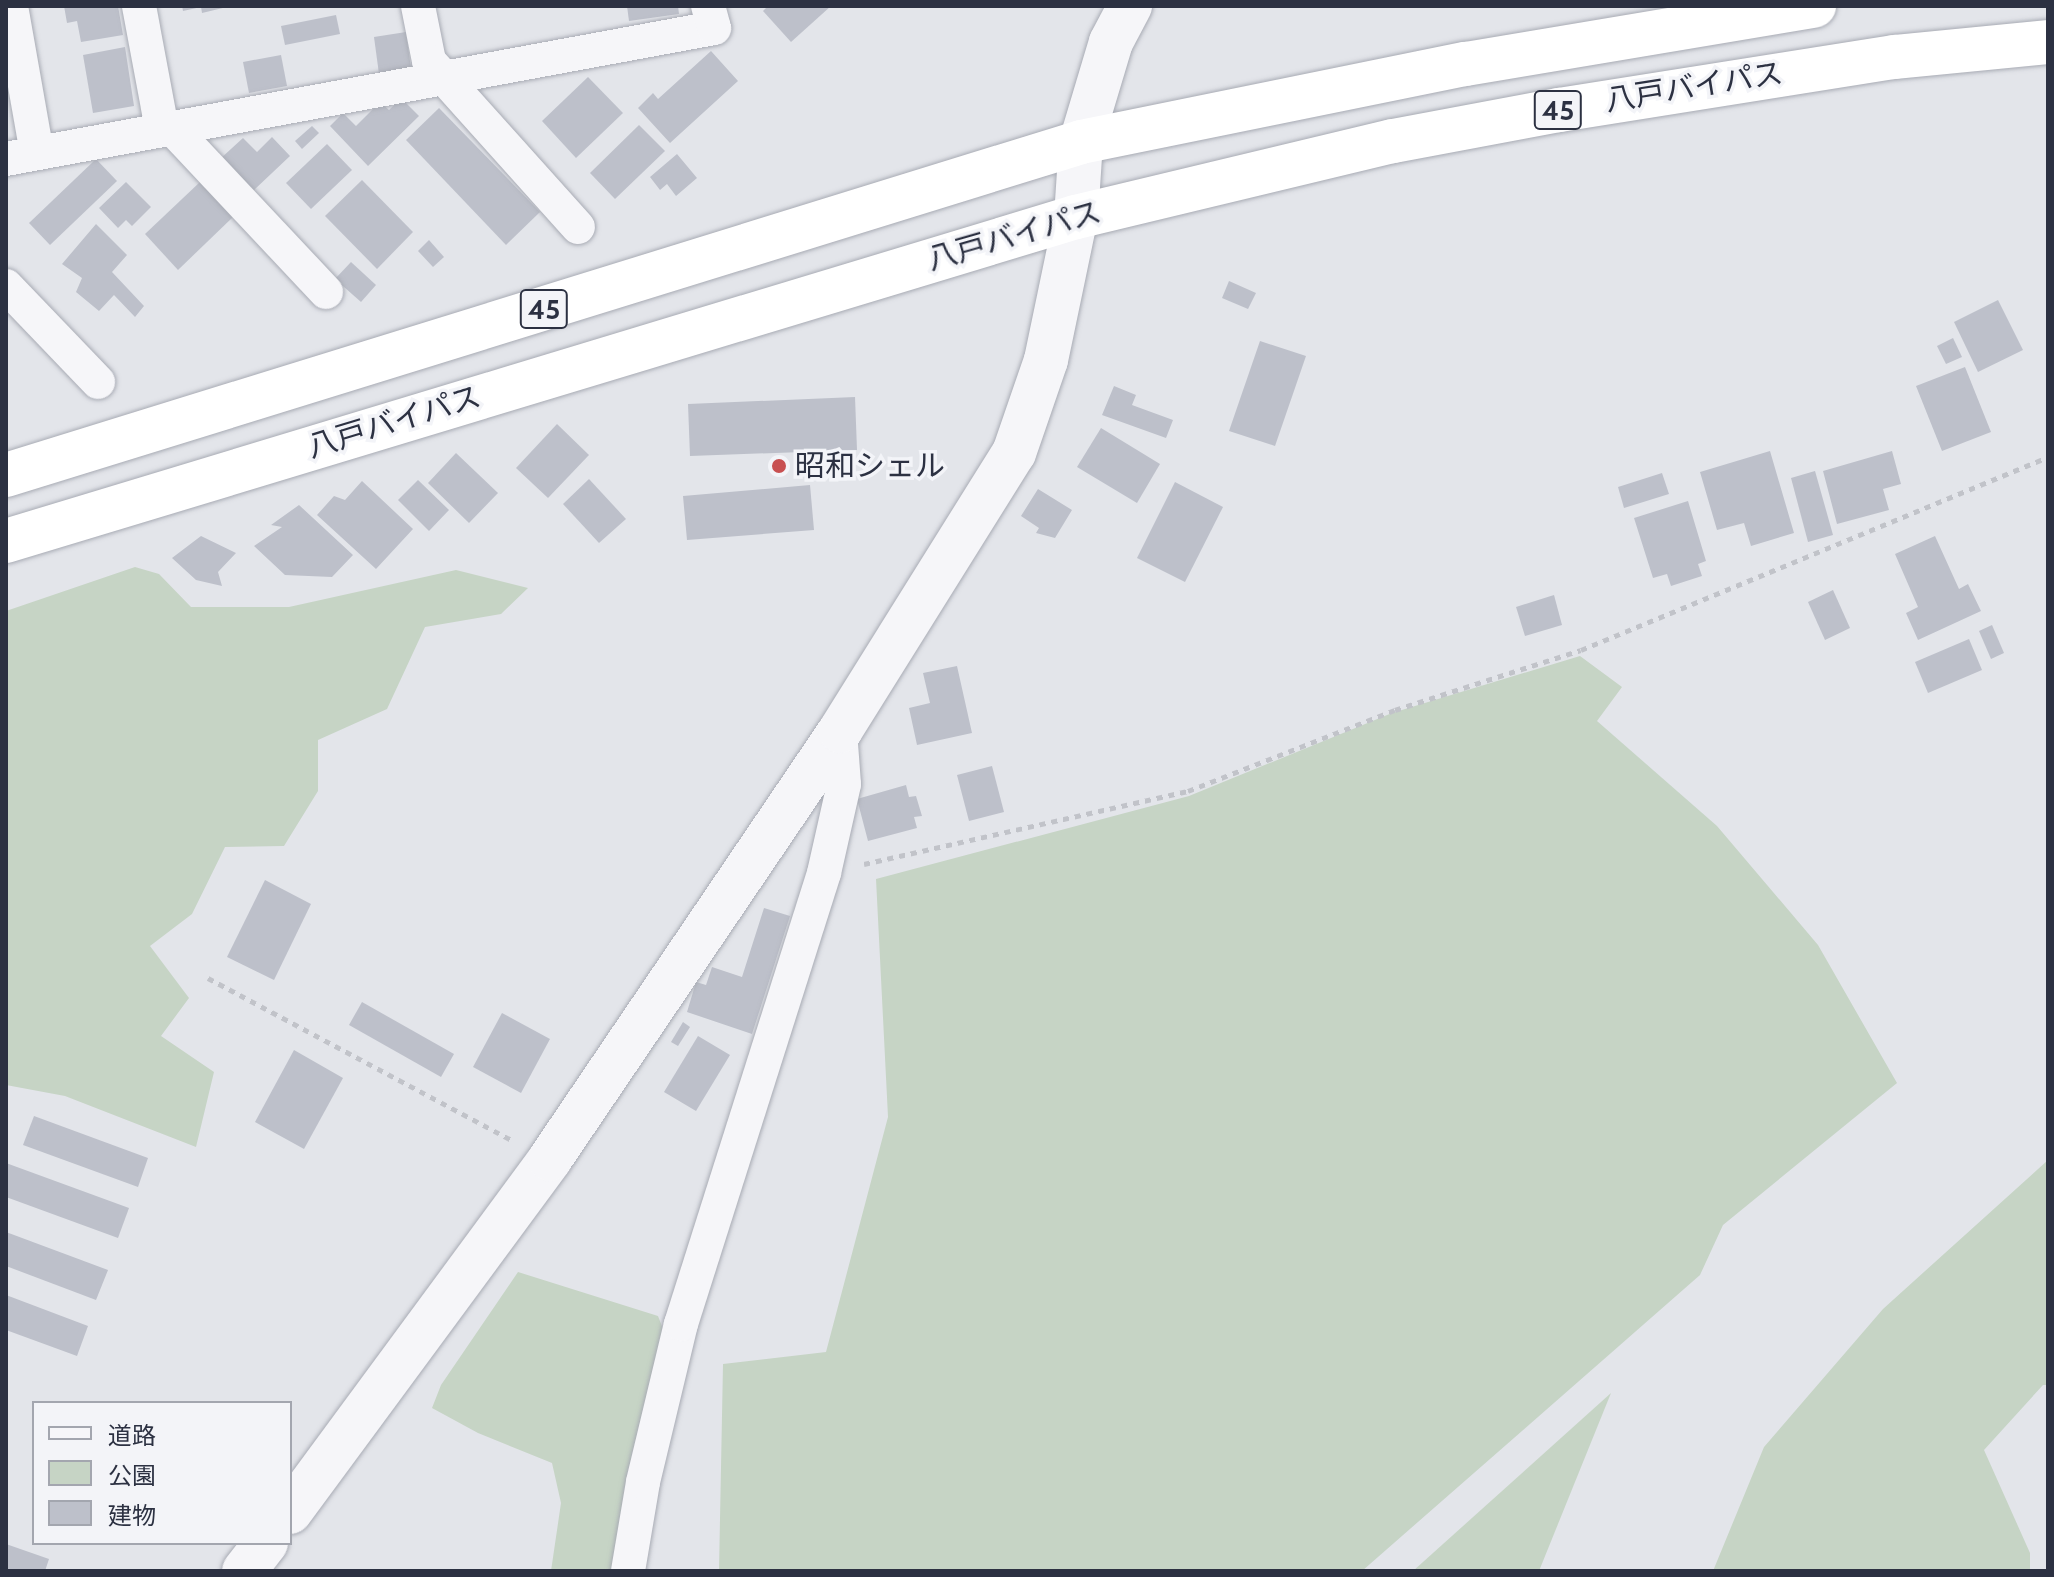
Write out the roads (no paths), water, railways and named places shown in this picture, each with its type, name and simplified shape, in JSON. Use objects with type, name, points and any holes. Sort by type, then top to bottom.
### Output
[{"type":"highway","name":"八戸バイパス","points":[[6,475],[1081,142],[1466,64],[1814,6]]},
{"type":"highway","name":"八戸バイパス","points":[[6,541],[1076,217],[1393,141],[1559,110],[1895,57],[2048,42]]},
{"type":"street","points":[[11,6],[22,156],[714,28],[708,6]]},
{"type":"street","points":[[139,6],[167,128],[326,292]]},
{"type":"street","points":[[418,6],[429,61],[578,227]]},
{"type":"street","points":[[292,1509],[550,1159],[840,731],[1014,453],[1046,360],[1076,217],[1081,142],[1111,42],[1130,6]]},
{"type":"street","points":[[6,286],[98,382]]},
{"type":"street","points":[[628,1571],[681,1324],[824,873],[844,784],[840,731]]},
{"type":"street","points":[[244,1571],[264,1545]]},
{"type":"place","name":"昭和シェル","points":[[779,466]]}]
